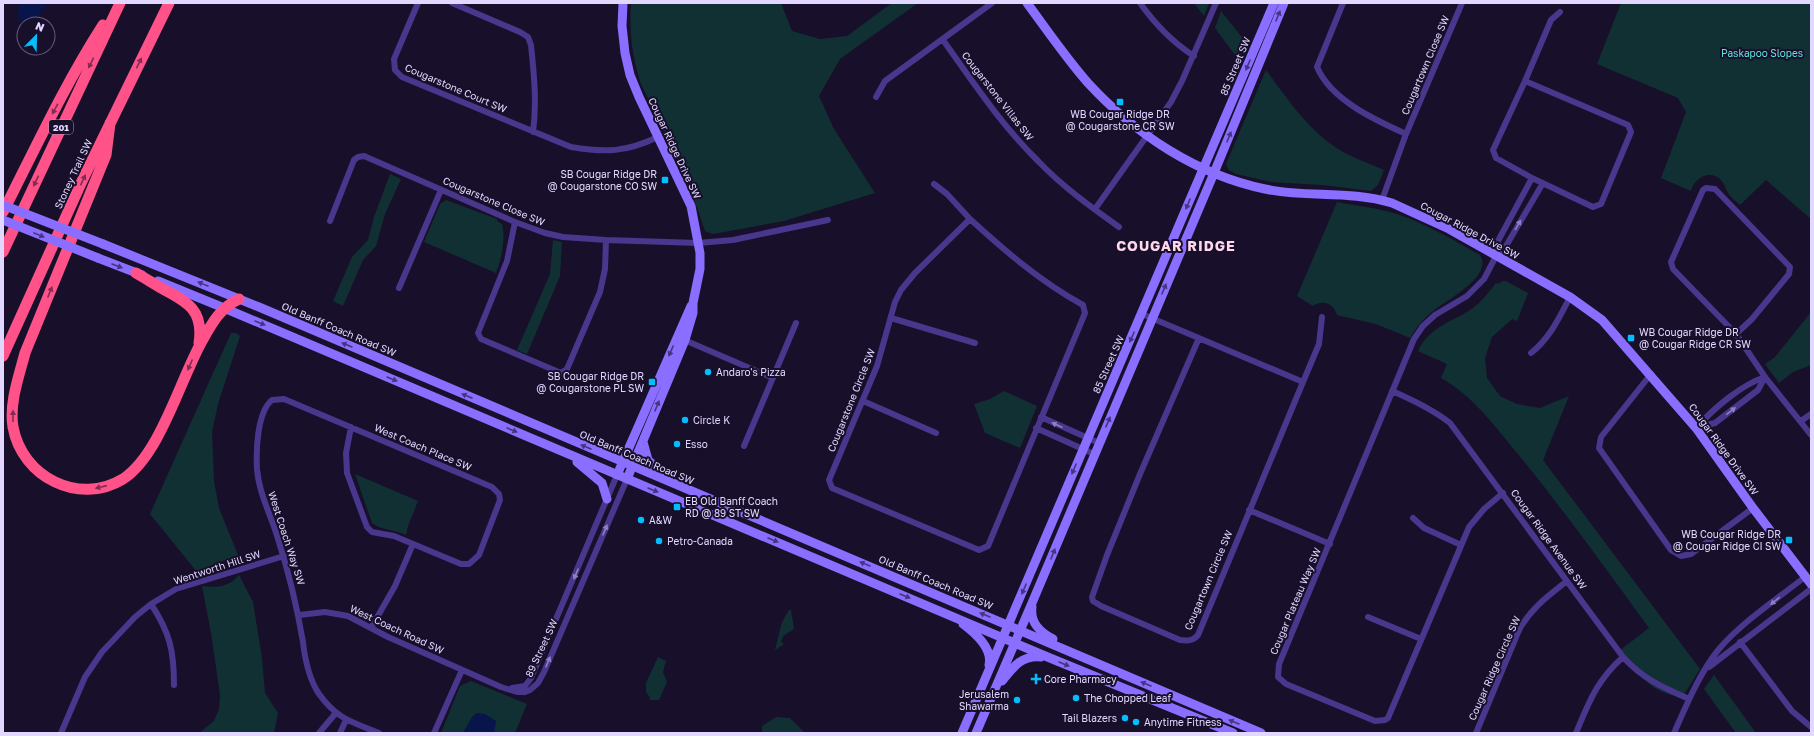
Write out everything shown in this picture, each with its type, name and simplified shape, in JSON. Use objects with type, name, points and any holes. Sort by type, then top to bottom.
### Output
[{"type":"highway","points":[[3,212],[86,51],[119,3]]},
{"type":"highway","name":"201","points":[[3,252],[119,3]]},
{"type":"highway","name":"Stoney Trail SW","points":[[3,356],[110,123],[168,3]]},
{"type":"highway","points":[[110,123],[106,155],[25,353],[17,384],[13,406],[13,427],[25,457],[39,473],[56,483],[72,487],[93,489],[109,486],[123,479],[135,470],[149,452],[197,349],[213,320],[224,308],[239,299]]},
{"type":"highway","points":[[136,273],[179,297],[192,308],[200,323],[197,349]]},
{"type":"main road","name":"Cougar Ridge Drive SW","points":[[617,475],[693,313],[693,303],[700,269],[698,243],[691,206],[630,75],[625,53],[622,26],[623,3]]},
{"type":"main road","name":"Cougar Ridge Drive SW","points":[[1028,3],[1087,82],[1111,106],[1148,137],[1203,168],[1214,173],[1266,189],[1334,194],[1382,200],[1434,222],[1570,297],[1602,320],[1651,374],[1696,428],[1753,508],[1808,580]]},
{"type":"main road","name":"85 Street SW","points":[[962,733],[1274,3]]},
{"type":"main road","name":"85 Street SW","points":[[976,733],[1214,173],[1284,3]]},
{"type":"main road","name":"Old Banff Coach Road SW","points":[[3,205],[239,299],[1261,733]]},
{"type":"main road","points":[[3,220],[224,308],[1050,658],[1233,733]]},
{"type":"main road","name":"Cougar Ridge Drive SW","points":[[632,467],[643,442],[660,385]]},
{"type":"main road","points":[[643,442],[648,460],[677,486]]},
{"type":"main road","points":[[561,451],[600,480],[607,499]]},
{"type":"main road","name":"89 Street SW","points":[[627,479],[632,467]]},
{"type":"main road","points":[[1032,603],[1032,614],[1036,626],[1046,635],[1079,656]]},
{"type":"main road","points":[[944,612],[967,627],[983,643],[990,656],[988,672]]},
{"type":"main road","points":[[994,692],[1010,671],[1022,659],[1032,656],[1050,658]]},
{"type":"street","name":"Cougarstone Court SW","points":[[418,3],[394,60],[393,66],[398,74],[571,147],[599,150],[628,149],[658,137]]},
{"type":"street","points":[[452,3],[520,32],[529,40],[531,45],[536,91],[533,132]]},
{"type":"street","points":[[876,97],[885,81],[992,3]]},
{"type":"street","points":[[1140,3],[1163,31],[1179,46],[1194,56]]},
{"type":"street","points":[[1095,210],[1148,137],[1177,92],[1216,3]]},
{"type":"street","points":[[1343,3],[1317,66],[1321,75],[1352,105],[1369,116],[1406,134]]},
{"type":"street","name":"Cougartown Close SW","points":[[1382,200],[1406,134],[1462,3]]},
{"type":"street","points":[[1525,81],[1628,125],[1631,132],[1601,204],[1593,207],[1532,178],[1496,158],[1493,150],[1551,20],[1560,12]]},
{"type":"street","name":"Cougarstone Villas SW","points":[[943,40],[983,96],[1021,144],[1059,182],[1119,227]]},
{"type":"street","name":"Cougarstone Close SW","points":[[330,221],[354,160],[361,156],[514,222],[557,235],[606,240],[698,243],[733,240],[828,220]]},
{"type":"street","points":[[1496,256],[1498,241],[1532,178]]},
{"type":"street","points":[[1496,256],[1506,246],[1542,183]]},
{"type":"street","points":[[934,184],[947,194],[970,219]]},
{"type":"street","points":[[1736,334],[1752,319],[1789,274],[1790,267],[1716,189],[1706,188],[1703,190],[1671,262],[1673,269],[1736,334],[1765,377],[1811,435]]},
{"type":"street","points":[[399,288],[441,190]]},
{"type":"street","name":"Cougarstone Circle SW","points":[[970,219],[1022,264],[1065,295],[1083,305],[1085,313],[988,546],[979,550],[832,488],[829,480],[881,356],[895,302],[900,290],[906,282],[970,219]]},
{"type":"street","points":[[514,222],[507,261],[478,333],[480,339],[561,373],[567,369],[600,292],[604,269],[606,240]]},
{"type":"street","name":"Cougar Plateau Way SW","points":[[1496,256],[1484,279],[1476,289],[1435,315],[1423,326],[1414,339],[1279,664],[1278,677],[1282,681],[1375,721],[1385,720],[1391,714],[1461,545],[1476,517],[1503,493]]},
{"type":"street","points":[[1531,353],[1541,345],[1551,333],[1570,297]]},
{"type":"street","points":[[1142,314],[1303,382]]},
{"type":"street","name":"Cougartown Circle SW","points":[[1199,338],[1107,555],[1092,597],[1093,600],[1101,606],[1180,640],[1187,641],[1195,638],[1319,344],[1322,317]]},
{"type":"street","points":[[891,318],[975,343]]},
{"type":"street","points":[[744,446],[796,323]]},
{"type":"street","points":[[681,338],[773,378]]},
{"type":"street","points":[[1651,374],[1601,437],[1599,448],[1671,550],[1681,556],[1691,554],[1753,508]]},
{"type":"street","points":[[1696,428],[1715,423],[1758,390],[1765,377]]},
{"type":"street","points":[[1696,428],[1709,414],[1752,381],[1765,377]]},
{"type":"street","name":"Cougar Ridge Avenue SW","points":[[1392,391],[1438,413],[1450,423],[1623,657],[1640,674],[1650,681],[1689,699]]},
{"type":"street","name":"West Coach Way SW","points":[[351,428],[284,399],[272,400],[267,404],[259,430],[257,470],[263,499],[284,556],[299,615],[306,660],[311,678],[318,693],[335,714],[379,733]]},
{"type":"street","points":[[863,401],[936,433]]},
{"type":"street","points":[[1801,421],[1811,414]]},
{"type":"street","points":[[1041,417],[1099,443]]},
{"type":"street","name":"West Coach Place SW","points":[[351,428],[492,487],[499,494],[500,504],[476,559],[469,564],[456,562],[394,536],[372,532],[365,524],[347,473],[346,453],[351,428]]},
{"type":"street","points":[[1036,428],[1094,454]]},
{"type":"street","name":"89 Street SW","points":[[524,690],[530,681],[617,475]]},
{"type":"street","name":"89 Street SW","points":[[524,690],[535,686],[540,679],[627,479]]},
{"type":"street","points":[[1249,510],[1330,544]]},
{"type":"street","points":[[1413,518],[1424,528],[1461,545]]},
{"type":"street","points":[[589,542],[598,546]]},
{"type":"street","points":[[372,628],[395,586],[413,544]]},
{"type":"street","name":"Wentworth Hill SW","points":[[60,733],[85,677],[102,652],[135,617],[151,604],[176,590],[284,556]]},
{"type":"street","points":[[1674,733],[1689,699],[1720,648],[1745,624],[1808,580]]},
{"type":"street","name":"Cougar Ridge Circle SW","points":[[1476,733],[1519,630],[1540,601],[1567,581]]},
{"type":"street","points":[[1707,668],[1811,589]]},
{"type":"street","points":[[151,604],[164,625],[172,645],[174,685]]},
{"type":"street","points":[[563,604],[571,608]]},
{"type":"street","name":"West Coach Road SW","points":[[299,615],[314,613],[348,616],[388,637],[501,687],[524,690]]},
{"type":"street","points":[[1368,617],[1421,639]]},
{"type":"street","points":[[1740,642],[1792,711],[1811,727]]},
{"type":"street","points":[[1576,733],[1599,682],[1608,670],[1623,657]]},
{"type":"street","points":[[434,733],[462,670]]},
{"type":"street","points":[[319,733],[335,714]]},
{"type":"street","points":[[340,733],[346,720]]},
{"type":"green space","points":[[631,3],[781,3],[792,31],[820,39],[847,36],[892,3],[918,3],[840,59],[819,96],[834,129],[875,193],[784,221],[713,234],[705,231],[688,181],[641,84],[635,64],[632,44],[630,24]]},
{"type":"green space","points":[[1194,3],[1209,3],[1204,16]]},
{"type":"green space","name":"Paskapoo Slopes","points":[[1621,3],[1811,3],[1811,219],[1766,180],[1740,205],[1727,191],[1722,181],[1712,175],[1703,176],[1695,182],[1691,191],[1661,178],[1686,112],[1678,98],[1597,64]]},
{"type":"green space","points":[[1221,11],[1249,46],[1241,63],[1215,28]]},
{"type":"green space","points":[[1266,70],[1302,117],[1323,138],[1347,154],[1384,170],[1378,185],[1371,191],[1322,185],[1271,182],[1236,174],[1229,170],[1226,164]]},
{"type":"green space","points":[[390,174],[401,179],[385,214],[376,246],[363,260],[343,306],[333,301],[352,257],[368,240],[374,217]]},
{"type":"green space","points":[[446,200],[497,219],[497,221],[502,224],[502,249],[500,262],[496,273],[424,242],[440,204]]},
{"type":"green space","points":[[1337,202],[1390,212],[1429,227],[1480,255],[1482,263],[1480,272],[1466,287],[1438,307],[1426,318],[1417,327],[1410,338],[1376,324],[1337,315],[1336,311],[1331,305],[1328,304],[1321,303],[1313,306],[1297,296]]},
{"type":"green space","points":[[553,240],[562,242],[560,276],[527,354],[517,350],[550,274]]},
{"type":"green space","points":[[1506,281],[1528,293],[1517,321],[1512,319],[1492,337],[1485,358],[1487,378],[1500,396],[1517,404],[1540,408],[1569,396],[1543,460],[1700,669],[1683,696],[1663,692],[1654,687],[1632,667],[1619,651],[1649,628],[1568,517],[1500,432],[1473,402],[1453,385],[1441,378],[1447,364],[1418,351],[1435,330],[1473,308],[1496,283],[1498,284]]},
{"type":"green space","points":[[1811,312],[1811,365],[1793,372],[1779,383],[1765,364],[1775,357]]},
{"type":"green space","points":[[231,333],[236,333],[240,336],[218,404],[212,432],[214,481],[219,508],[240,560],[229,565],[226,560],[222,561],[197,572],[150,514]]},
{"type":"green space","points":[[1004,391],[1037,406],[1020,448],[985,433],[974,404],[990,399]]},
{"type":"green space","points":[[355,474],[418,501],[406,535],[372,523]]},
{"type":"green space","points":[[239,575],[253,602],[262,658],[265,693],[278,713],[274,733],[199,733],[214,721],[219,709],[220,695],[211,633],[202,586],[222,586],[231,582]]},
{"type":"green space","points":[[789,610],[791,610],[794,629],[783,636],[781,642],[784,644],[775,650],[782,622]]},
{"type":"green space","points":[[658,657],[666,661],[663,672],[667,682],[659,700],[650,700],[646,692],[646,683]]},
{"type":"green space","points":[[1714,675],[1756,733],[1736,733],[1704,689]]},
{"type":"green space","points":[[471,681],[527,704],[515,733],[441,733],[460,686]]},
{"type":"green space","points":[[776,717],[790,718],[805,733],[762,733],[762,726]]},
{"type":"shaded area","points":[[20,3],[47,3],[39,16],[19,16],[18,10]]},
{"type":"shaded area","points":[[477,713],[485,714],[496,721],[494,733],[463,733],[472,717]]},
{"type":"place","name":"WB Cougar Ridge DR @ Cougarstone CR SW","points":[[1120,102]]},
{"type":"place","name":"SB Cougar Ridge DR @ Cougarstone CO SW","points":[[665,180]]},
{"type":"place","name":"WB Cougar Ridge DR @ Cougar Ridge CR SW","points":[[1631,338]]},
{"type":"place","name":"Andaro's Pizza","points":[[708,372]]},
{"type":"place","name":"SB Cougar Ridge DR @ Cougarstone PL SW","points":[[652,382]]},
{"type":"place","name":"Circle K","points":[[685,420]]},
{"type":"place","name":"Esso","points":[[677,444]]},
{"type":"place","name":"EB Old Banff Coach RD @ 89 ST SW","points":[[677,507]]},
{"type":"place","name":"A&W","points":[[641,520]]},
{"type":"place","name":"WB Cougar Ridge DR @ Cougar Ridge CI SW","points":[[1789,540]]},
{"type":"place","name":"Petro-Canada","points":[[659,541]]},
{"type":"place","name":"Core Pharmacy","points":[[1036,679]]},
{"type":"place","name":"The Chopped Leaf","points":[[1076,698]]},
{"type":"place","name":"Jerusalem Shawarma","points":[[1017,700]]},
{"type":"place","name":"Tail Blazers","points":[[1125,718]]},
{"type":"place","name":"Anytime Fitness","points":[[1136,722]]},
{"type":"district","name":"COUGAR RIDGE","points":[[1176,245]]}]
